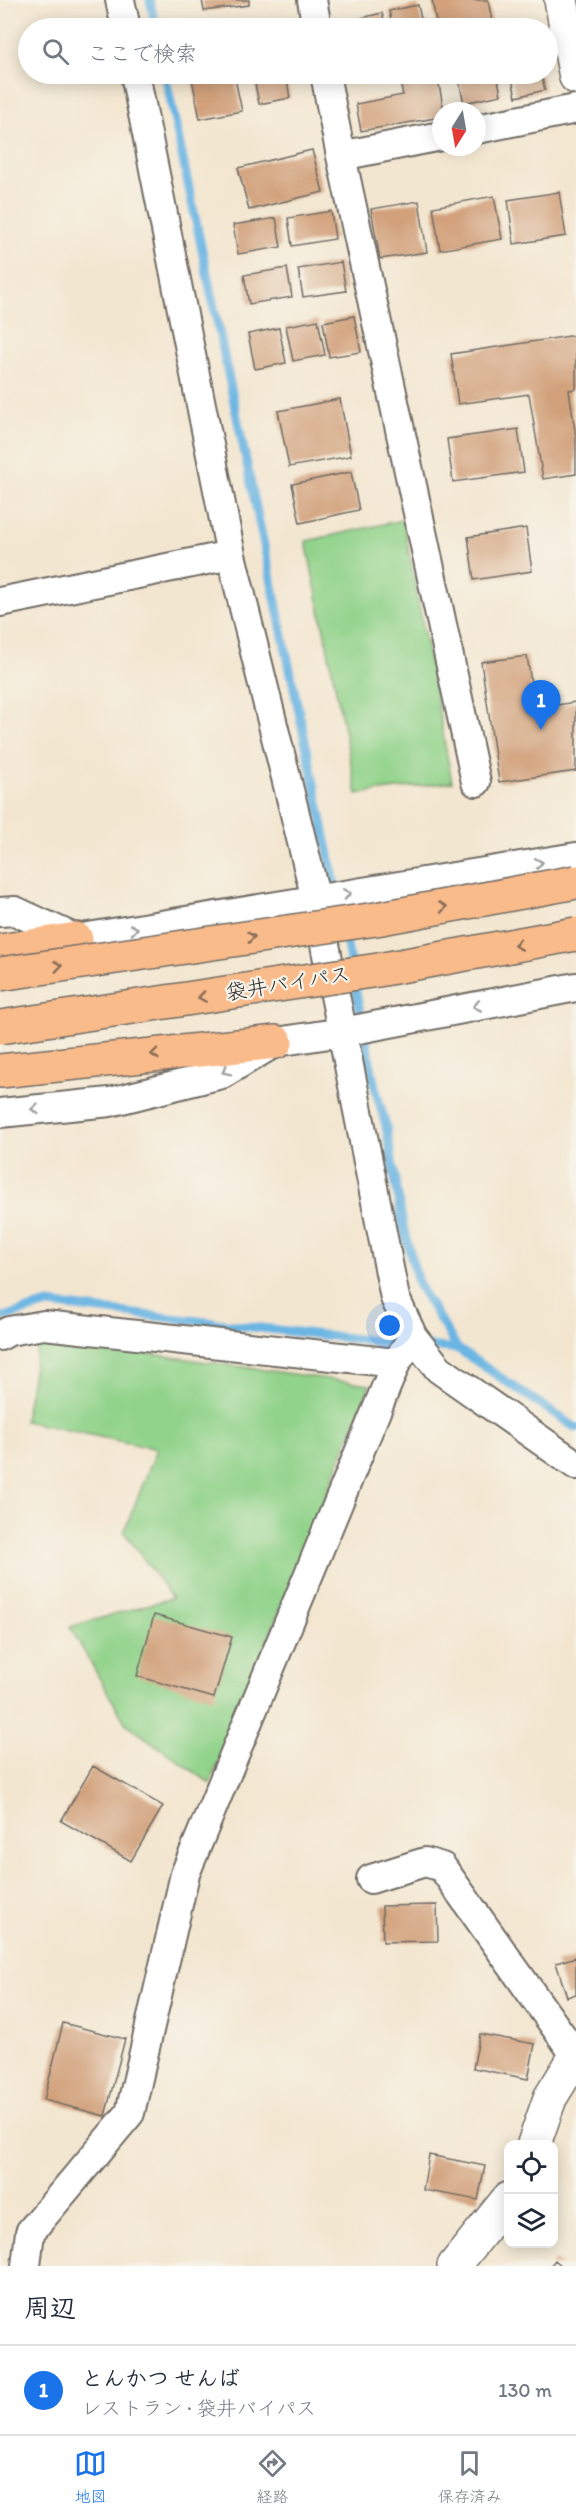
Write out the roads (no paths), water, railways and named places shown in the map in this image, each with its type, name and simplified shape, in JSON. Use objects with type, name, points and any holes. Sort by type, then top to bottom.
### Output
[{"type":"highway","points":[[0,974],[376,919],[576,882]]},
{"type":"highway","name":"袋井バイパス","points":[[0,1027],[378,970],[576,934]]},
{"type":"highway","points":[[0,951],[76,939]]},
{"type":"highway","points":[[0,1071],[276,1042]]},
{"type":"street","points":[[120,0],[124,18]]},
{"type":"street","points":[[312,0],[315,18]]},
{"type":"street","points":[[561,0],[576,77]]},
{"type":"street","points":[[137,84],[231,555],[316,899],[395,1298],[413,1337],[440,1369],[576,1465]]},
{"type":"street","points":[[328,84],[341,156],[476,782]]},
{"type":"street","points":[[486,127],[576,109]]},
{"type":"street","points":[[341,156],[432,138]]},
{"type":"street","points":[[0,602],[231,555]]},
{"type":"street","points":[[0,912],[15,911],[76,939],[576,857]]},
{"type":"street","points":[[0,1113],[110,1102],[222,1074],[276,1042],[344,1032],[576,987]]},
{"type":"street","points":[[0,1336],[9,1331],[44,1325],[396,1363]]},
{"type":"street","points":[[26,2266],[30,2232],[130,2113],[185,1874],[396,1363],[413,1337]]},
{"type":"street","points":[[371,1879],[425,1862],[442,1867],[576,2056],[550,2098],[536,2140]]},
{"type":"street","points":[[454,2266],[504,2204]]},
{"type":"waterway","points":[[150,0],[154,18]]},
{"type":"waterway","points":[[167,84],[337,893]]},
{"type":"waterway","points":[[344,930],[375,1087],[386,1126],[403,1226],[419,1286],[458,1349],[576,1428]]},
{"type":"waterway","points":[[0,1318],[48,1304],[402,1344]]},
{"type":"waterway","points":[[427,1346],[458,1349]]},
{"type":"place","name":"とんかつ せんば","points":[[541,730]]}]
